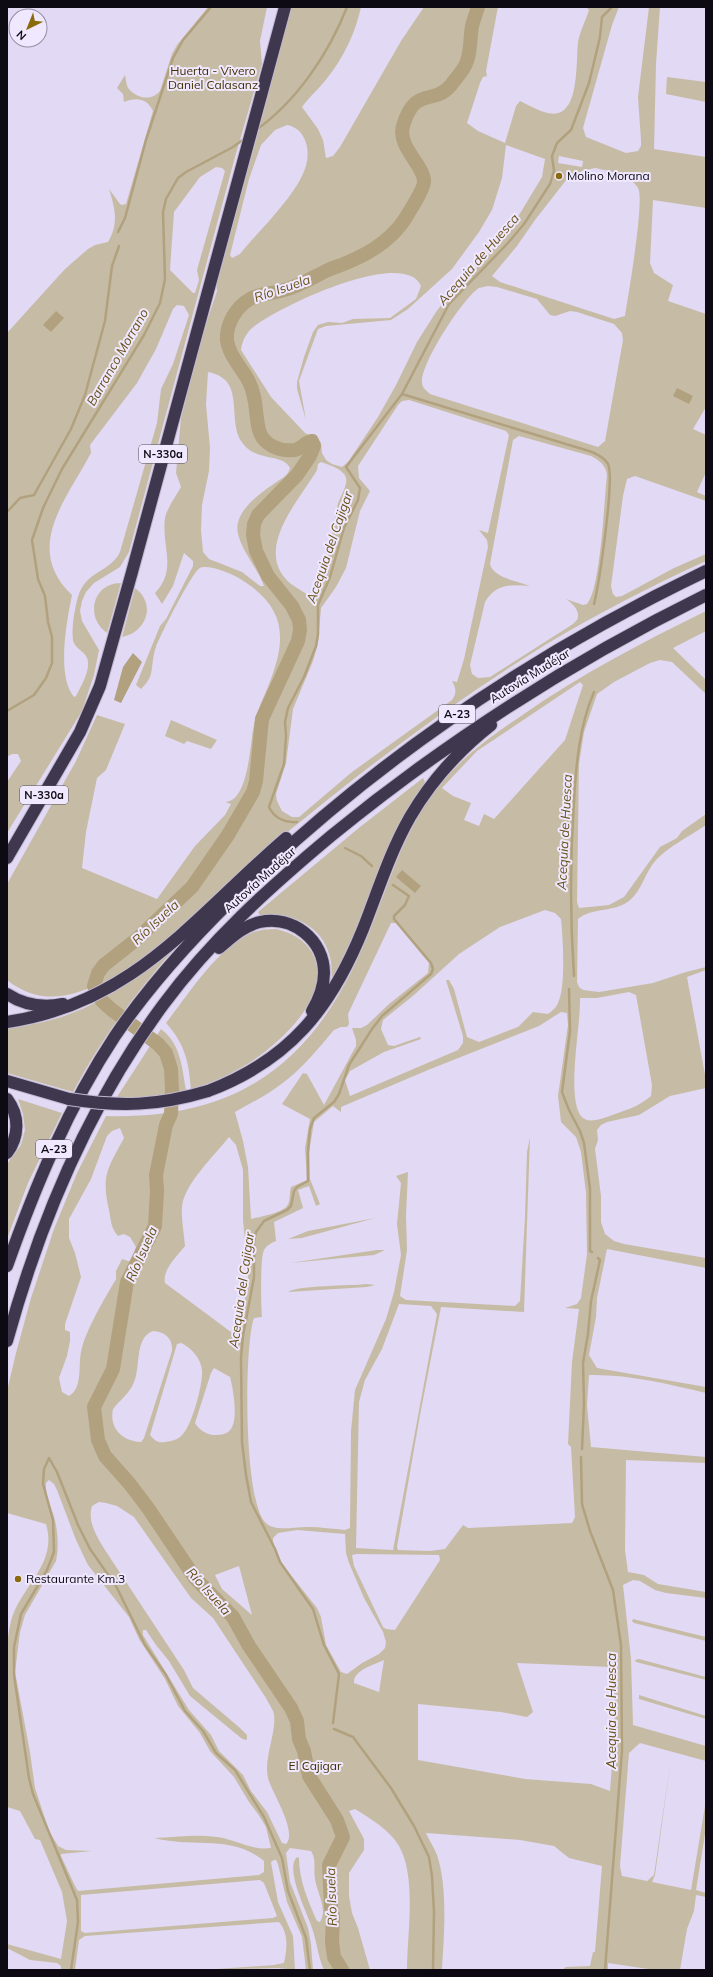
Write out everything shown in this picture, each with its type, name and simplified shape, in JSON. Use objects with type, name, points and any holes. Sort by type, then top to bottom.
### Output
[{"type":"highway","name":"N-330a","points":[[7,858],[77,739],[96,698],[130,579],[242,159],[285,7]]},
{"type":"highway","name":"Autovía Mudéjar","points":[[7,1266],[50,1156],[81,1094],[114,1038],[146,993],[187,946],[240,892],[305,832],[356,790],[426,736],[517,674],[606,622],[706,571]]},
{"type":"highway","name":"Autovía Mudéjar","points":[[7,1341],[27,1274],[59,1190],[96,1111],[132,1050],[172,992],[229,928],[300,862],[350,820],[435,756],[486,720],[558,674],[626,636],[706,595]]},
{"type":"highway","points":[[7,1088],[47,1099],[69,1099],[106,1104],[140,1105],[173,1101],[208,1092],[242,1076],[281,1051],[302,1032],[334,989],[360,936],[403,830],[431,786],[450,762],[471,742],[500,719],[552,686],[558,674]]},
{"type":"highway","points":[[7,1022],[37,1017],[75,1005],[119,983],[172,943],[246,873],[344,790],[356,790]]},
{"type":"highway","points":[[172,992],[182,991],[219,948],[236,934],[251,925],[275,921],[290,924],[302,930],[317,947],[323,960],[324,974],[322,989],[316,1003],[305,1020],[269,1059]]},
{"type":"highway","points":[[7,994],[20,1001],[34,1005],[48,1006],[67,1003],[75,1005]]},
{"type":"highway","points":[[7,1081],[69,1099]]},
{"type":"highway","points":[[7,1099],[15,1115],[17,1128],[14,1141],[7,1153]]},
{"type":"green space","name":"Huerta - Vivero Daniel Calasanz","points":[[208,7],[267,7],[260,41],[262,64],[235,157],[129,552],[120,567],[94,583],[86,592],[82,601],[80,611],[82,621],[99,650],[94,675],[82,711],[7,833],[7,782],[21,761],[18,754],[12,754],[7,757],[7,333],[65,269],[88,249],[95,245],[108,242],[114,229],[115,222],[113,203],[109,189],[120,204],[126,204],[153,111],[148,103],[141,100],[133,99],[124,102],[123,94],[117,88],[125,75],[126,83],[131,91],[139,96],[148,98],[152,97],[160,91],[172,54],[177,45]],"holes":[[[216,167],[222,168],[225,171],[197,270],[199,280],[195,293],[193,293],[170,270],[174,212],[200,177]],[[177,305],[184,306],[189,315],[173,364],[161,389],[157,423],[120,552],[111,564],[86,582],[81,588],[78,597],[73,620],[73,639],[75,645],[86,656],[88,666],[84,679],[76,696],[74,697],[65,675],[64,662],[64,647],[72,595],[58,577],[51,560],[50,542],[54,524],[61,506],[91,453],[90,445],[137,383],[156,349],[173,309]]]},
{"type":"green space","points":[[291,7],[361,7],[353,34],[339,61],[325,81],[302,107],[318,129],[323,140],[326,158],[333,156],[340,147],[401,41],[424,7],[498,7],[486,71],[487,76],[483,77],[480,83],[467,123],[478,131],[505,143],[516,106],[520,101],[540,111],[551,114],[561,112],[567,107],[571,100],[576,80],[578,42],[589,10],[586,7],[619,7],[612,25],[583,128],[586,137],[626,153],[638,151],[641,146],[641,140],[638,97],[649,7],[660,7],[656,64],[654,149],[706,157],[706,208],[653,200],[650,263],[654,273],[673,285],[668,301],[706,314],[706,407],[693,429],[706,435],[706,472],[697,492],[706,496],[706,501],[635,476],[627,479],[623,496],[611,586],[613,594],[616,597],[622,596],[674,568],[706,554],[706,561],[665,580],[584,622],[545,645],[452,706],[363,772],[275,842],[246,866],[165,942],[129,968],[110,979],[83,991],[57,996],[32,994],[7,980],[7,884],[76,761],[97,715],[125,724],[106,770],[97,778],[86,832],[82,868],[157,899],[195,846],[225,815],[231,804],[225,802],[233,800],[239,793],[249,760],[256,716],[270,683],[277,660],[280,645],[280,631],[277,619],[271,607],[252,587],[234,575],[208,567],[203,567],[196,572],[190,580],[163,631],[155,651],[149,679],[141,689],[136,685],[160,626],[166,619],[193,566],[193,561],[184,553],[173,586],[162,604],[155,593],[162,584],[166,575],[167,557],[164,528],[165,518],[181,487],[176,473],[181,418],[201,339],[217,291],[216,281],[255,144]],"holes":[[[287,125],[292,126],[301,133],[306,143],[308,152],[306,167],[297,186],[282,206],[240,254],[232,258],[230,255],[249,179],[261,145],[275,130]],[[506,145],[545,159],[542,177],[513,225],[474,271],[465,274],[436,312],[417,342],[396,385],[378,417],[348,462],[342,467],[332,464],[326,460],[322,453],[321,443],[318,439],[305,433],[271,397],[241,350],[245,336],[251,329],[284,308],[338,285],[366,277],[390,273],[410,276],[421,286],[416,299],[390,318],[353,319],[342,323],[328,322],[318,325],[313,332],[297,382],[297,389],[306,420],[299,381],[318,329],[326,326],[391,320],[408,309],[452,269],[479,232],[492,210],[502,178]],[[559,156],[583,161],[582,167],[558,163]],[[595,168],[625,176],[638,188],[640,196],[638,228],[625,316],[614,319],[500,282],[492,276],[517,246],[567,179],[582,171]],[[488,286],[497,287],[537,299],[550,315],[555,316],[570,311],[577,312],[614,324],[622,333],[623,340],[605,441],[598,447],[430,394],[423,387],[422,382],[424,373],[435,347],[463,304],[479,288]],[[208,372],[220,376],[227,382],[234,400],[235,421],[241,441],[247,448],[254,452],[286,463],[290,468],[284,477],[249,504],[239,518],[237,526],[240,541],[264,586],[260,586],[242,572],[209,559],[203,552],[201,530],[202,505],[209,471],[210,448],[206,404]],[[409,400],[506,431],[509,435],[488,533],[479,530],[487,540],[488,547],[464,659],[457,682],[452,681],[455,690],[454,697],[452,700],[352,772],[299,817],[292,817],[282,811],[277,801],[276,794],[286,763],[293,709],[313,661],[318,643],[321,608],[336,587],[346,568],[360,511],[370,491],[359,478],[358,466],[402,401]],[[519,436],[591,456],[602,463],[607,475],[599,563],[592,595],[587,604],[583,605],[566,599],[574,605],[578,614],[577,620],[573,624],[490,677],[478,678],[472,674],[470,665],[485,602],[489,596],[504,586],[530,586],[501,576],[492,569],[490,564],[513,440]],[[321,462],[332,466],[345,475],[346,482],[338,504],[326,568],[315,602],[312,598],[287,581],[277,564],[276,550],[284,522],[317,470],[318,464]]]},
{"type":"green space","points":[[667,77],[706,82],[706,102],[666,94]]},
{"type":"green space","points":[[121,583],[107,633],[100,627],[96,619],[94,611],[95,602],[103,589],[111,585]]},
{"type":"green space","points":[[135,588],[146,602],[146,617],[137,630],[122,637]]},
{"type":"green space","name":"El Cajigar","points":[[706,611],[706,631],[673,648],[706,680],[706,694],[672,662],[660,660],[650,663],[614,682],[597,694],[584,732],[579,764],[577,902],[579,908],[609,905],[624,897],[660,847],[677,838],[682,831],[706,814],[706,825],[661,855],[652,865],[637,892],[629,901],[623,905],[584,915],[578,919],[577,982],[579,987],[583,990],[599,992],[653,983],[706,967],[706,970],[687,977],[706,1080],[706,1088],[670,1096],[639,1115],[607,1122],[601,1125],[597,1130],[598,1140],[595,1149],[601,1196],[601,1222],[605,1234],[614,1241],[624,1244],[706,1258],[706,1268],[607,1249],[597,1298],[596,1317],[589,1355],[597,1368],[706,1387],[706,1393],[633,1378],[589,1375],[587,1405],[591,1447],[706,1457],[706,1463],[626,1460],[625,1550],[628,1572],[644,1575],[658,1584],[706,1592],[706,1598],[666,1593],[655,1590],[640,1581],[633,1580],[623,1585],[631,1659],[633,1725],[706,1746],[706,1761],[640,1743],[629,1753],[620,1866],[622,1876],[647,1881],[654,1875],[671,1758],[655,1875],[652,1882],[691,1890],[706,1800],[706,1828],[696,1890],[706,1893],[706,1897],[696,1895],[694,1911],[687,1929],[680,1970],[655,1970],[608,1963],[608,1970],[562,1970],[566,1967],[590,1966],[593,1952],[595,1952],[602,1866],[569,1858],[554,1846],[520,1840],[426,1833],[437,1855],[443,1882],[444,1942],[442,1970],[407,1970],[410,1906],[408,1874],[405,1859],[399,1846],[391,1835],[380,1825],[355,1809],[349,1811],[364,1839],[364,1850],[349,1873],[349,1896],[352,1913],[358,1928],[370,1970],[324,1970],[312,1928],[298,1892],[293,1871],[294,1863],[297,1857],[299,1858],[302,1882],[307,1898],[317,1921],[320,1922],[323,1912],[314,1875],[313,1854],[311,1851],[290,1848],[286,1853],[290,1882],[308,1928],[313,1970],[306,1970],[302,1937],[287,1902],[276,1860],[271,1862],[278,1902],[293,1936],[295,1970],[278,1968],[202,1970],[284,1963],[286,1937],[279,1922],[85,1936],[79,1940],[75,1970],[61,1970],[61,1966],[57,1963],[30,1960],[7,1948],[7,1944],[61,1959],[67,1921],[62,1892],[40,1840],[35,1839],[20,1811],[7,1807],[7,1658],[9,1630],[11,1621],[22,1596],[43,1563],[47,1551],[48,1538],[46,1524],[7,1513],[7,1391],[31,1298],[54,1229],[77,1173],[106,1116],[156,1114],[200,1106],[239,1091],[274,1070],[303,1043],[329,1010],[352,970],[410,831],[431,796],[453,770],[462,761],[513,721],[568,685],[613,659]],"holes":[[[580,682],[583,685],[565,740],[494,819],[484,814],[479,826],[464,820],[471,803],[453,796],[442,788],[477,751]],[[545,910],[555,913],[561,919],[563,962],[562,986],[558,1003],[551,1012],[548,1014],[533,1012],[518,1027],[479,1042],[467,1037],[454,989],[449,980],[446,980],[463,1036],[463,1043],[458,1050],[350,1096],[345,1080],[350,1071],[384,1052],[421,1039],[420,1037],[394,1046],[388,1045],[381,1029],[383,1020],[414,995],[459,954],[500,927]],[[391,923],[396,923],[429,963],[428,973],[389,1004],[367,1025],[361,1028],[352,1028],[356,1040],[356,1046],[324,1105],[307,1074],[303,1073],[282,1104],[310,1119],[305,1148],[307,1180],[291,1187],[289,1202],[287,1206],[280,1211],[251,1219],[248,1167],[235,1112],[269,1093],[288,1079],[334,1030],[341,1027],[347,1027],[349,1024],[348,1014]],[[629,992],[636,995],[652,1085],[651,1096],[625,1111],[601,1119],[587,1120],[581,1116],[577,1106],[574,1077],[580,998],[597,998]],[[561,1012],[567,1013],[568,1025],[558,1096],[561,1122],[576,1137],[581,1152],[586,1193],[587,1254],[581,1298],[577,1304],[565,1308],[579,1309],[572,1362],[568,1444],[571,1447],[575,1517],[572,1523],[468,1528],[463,1525],[445,1549],[430,1551],[398,1550],[397,1547],[441,1307],[524,1312],[530,1137],[527,1152],[520,1301],[515,1306],[406,1300],[400,1296],[407,1250],[406,1216],[408,1172],[396,1176],[401,1183],[397,1224],[401,1255],[394,1292],[386,1319],[355,1390],[351,1431],[350,1528],[345,1530],[314,1527],[276,1528],[267,1524],[259,1511],[253,1488],[247,1391],[248,1359],[254,1318],[262,1317],[261,1282],[264,1250],[271,1243],[276,1241],[274,1222],[303,1208],[298,1190],[309,1186],[316,1206],[320,1204],[310,1179],[309,1152],[314,1122],[333,1106],[341,1112],[341,1107],[428,1070],[539,1026]],[[120,1128],[124,1138],[108,1172],[106,1180],[107,1198],[114,1230],[118,1236],[124,1234],[130,1237],[136,1247],[131,1262],[122,1259],[116,1271],[116,1279],[91,1325],[81,1352],[78,1382],[76,1388],[69,1396],[62,1392],[59,1378],[67,1356],[70,1341],[70,1332],[65,1330],[65,1324],[81,1277],[75,1253],[69,1238],[69,1219],[91,1179],[107,1136],[112,1131]],[[229,1137],[236,1145],[243,1170],[243,1220],[248,1282],[239,1334],[235,1335],[165,1283],[168,1268],[185,1246],[182,1221],[182,1206],[184,1197],[194,1179]],[[399,1304],[431,1306],[437,1314],[393,1550],[356,1548],[359,1402],[365,1380],[382,1349]],[[153,1331],[165,1334],[170,1339],[172,1346],[172,1351],[144,1438],[141,1442],[128,1439],[118,1432],[115,1428],[112,1416],[113,1409],[127,1393],[134,1382],[140,1346],[147,1335]],[[181,1343],[195,1354],[202,1367],[201,1385],[193,1414],[186,1430],[180,1437],[163,1442],[157,1441],[150,1435],[177,1344]],[[214,1368],[230,1377],[235,1406],[234,1422],[232,1428],[228,1432],[219,1435],[208,1434],[201,1430],[195,1423],[211,1373]],[[49,1480],[54,1484],[57,1490],[76,1540],[88,1565],[129,1617],[139,1639],[165,1679],[178,1706],[200,1733],[210,1751],[234,1777],[258,1814],[266,1827],[271,1848],[257,1848],[224,1838],[209,1836],[154,1838],[168,1841],[225,1844],[239,1847],[264,1861],[264,1872],[259,1875],[78,1891],[75,1886],[61,1854],[92,1851],[66,1850],[58,1846],[49,1831],[35,1788],[15,1672],[20,1632],[25,1615],[56,1561],[58,1550],[57,1533],[54,1517],[47,1496],[46,1483]],[[99,1502],[117,1506],[134,1517],[191,1598],[213,1618],[266,1698],[273,1711],[274,1718],[267,1770],[268,1778],[287,1822],[289,1838],[286,1844],[282,1843],[267,1812],[251,1791],[243,1775],[219,1751],[211,1735],[189,1710],[143,1635],[143,1630],[146,1630],[169,1661],[190,1696],[241,1738],[245,1740],[247,1739],[247,1735],[193,1688],[184,1670],[105,1550],[92,1523],[92,1506]],[[297,1530],[345,1534],[346,1553],[349,1563],[364,1598],[383,1632],[386,1642],[385,1648],[379,1654],[362,1663],[347,1674],[341,1672],[326,1645],[321,1617],[317,1608],[282,1564],[273,1542],[273,1538],[278,1533]],[[352,1555],[439,1555],[440,1560],[395,1630],[386,1629],[383,1627],[354,1566]],[[239,1566],[252,1615],[222,1589],[215,1575]],[[384,1660],[379,1692],[354,1683],[357,1675],[365,1668]],[[517,1663],[611,1667],[615,1713],[610,1791],[591,1784],[525,1779],[418,1760],[418,1704],[501,1712],[527,1717],[533,1712]],[[260,1880],[264,1883],[277,1916],[273,1918],[85,1933],[81,1931],[81,1895]]]},
{"type":"green space","points":[[171,720],[217,740],[211,749],[187,741],[184,744],[165,736]]},
{"type":"green space","points":[[423,778],[425,782],[397,828],[353,936],[332,980],[331,962],[328,949],[314,930],[295,919],[284,916],[260,916],[258,912],[360,827]]},
{"type":"green space","points":[[276,929],[299,939],[308,947],[315,959],[318,974],[315,990],[308,1006],[284,1035],[257,1058],[225,1076],[191,1090],[185,1054],[178,1038],[166,1023],[203,974],[225,951],[237,941],[249,934],[262,930]]},
{"type":"green space","points":[[177,945],[121,1015],[96,1052],[73,1092],[7,1073],[7,1029],[58,1018],[91,1005],[136,978]]},
{"type":"green space","points":[[161,1029],[168,1035],[177,1049],[182,1065],[186,1090],[148,1097],[117,1097]]},
{"type":"green space","points":[[18,1099],[62,1113],[28,1183],[7,1239],[7,1164],[21,1145],[25,1130],[23,1114]]},
{"type":"green space","points":[[375,1218],[302,1238],[288,1239],[308,1231]]},
{"type":"green space","points":[[385,1250],[374,1255],[290,1263]]},
{"type":"green space","points":[[367,1284],[375,1285],[367,1287],[288,1292],[302,1288]]},
{"type":"green space","points":[[633,1619],[706,1637],[706,1641],[634,1623],[632,1621]]},
{"type":"green space","points":[[639,1659],[706,1677],[706,1680],[636,1662],[635,1660]]},
{"type":"green space","points":[[639,1695],[706,1716],[706,1719],[639,1699]]},
{"type":"shaded area","points":[[56,311],[64,318],[51,332],[43,325]]},
{"type":"shaded area","points":[[677,388],[693,396],[689,404],[673,396]]},
{"type":"shaded area","points":[[133,653],[142,662],[121,703],[114,700],[123,667]]},
{"type":"shaded area","points":[[402,870],[421,886],[415,893],[396,877]]},
{"type":"waterway","points":[[118,232],[125,218],[146,140],[173,58],[183,40],[211,7]]},
{"type":"waterway","name":"Barranco Morrano","points":[[256,130],[285,105],[310,75],[331,42],[347,7]]},
{"type":"waterway","name":"Río Isuela","points":[[342,1970],[334,1957],[332,1942],[333,1917],[331,1907],[329,1865],[343,1837],[337,1820],[309,1776],[304,1751],[299,1739],[297,1721],[291,1708],[249,1646],[233,1617],[195,1578],[148,1508],[129,1483],[105,1456],[98,1440],[94,1407],[113,1369],[127,1282],[155,1226],[157,1191],[156,1175],[166,1125],[171,1114],[172,1090],[171,1069],[166,1053],[158,1044],[102,1001],[94,986],[98,973],[104,965],[137,939],[192,887],[228,835],[253,792],[256,781],[262,719],[298,641],[300,630],[299,620],[292,606],[268,576],[256,551],[253,535],[254,524],[258,515],[297,475],[310,456],[314,446],[312,441],[295,450],[284,450],[278,449],[264,440],[259,430],[252,388],[228,346],[227,334],[230,322],[236,311],[250,299],[296,286],[330,269],[355,259],[382,243],[403,222],[420,194],[424,182],[420,169],[407,149],[402,134],[403,126],[413,105],[425,98],[445,91],[464,67],[467,61],[472,26],[478,7]]},
{"type":"waterway","name":"Acequia de Huesca","points":[[594,604],[608,509],[610,473],[608,464],[599,455],[587,450],[402,394],[449,304],[507,244],[524,224],[550,184],[554,171],[552,156],[557,143],[571,130],[589,83],[600,37],[602,17],[612,7]]},
{"type":"waterway","name":"Barranco Morrano","points":[[7,711],[34,695],[46,678],[52,663],[52,637],[48,622],[45,596],[38,579],[32,540],[43,508],[62,469],[144,335],[160,303],[165,279],[163,212],[166,199],[178,178],[186,172],[233,147],[244,139]]},
{"type":"waterway","points":[[7,512],[20,498],[34,495],[71,429],[85,395],[105,321],[112,266],[119,246]]},
{"type":"waterway","name":"Acequia del Cajigar","points":[[297,822],[288,822],[280,819],[271,811],[269,807],[284,764],[286,736],[285,722],[288,708],[304,677],[316,646],[318,634],[318,605],[330,577],[344,528],[358,500],[360,488],[346,467],[402,394]]},
{"type":"waterway","name":"Acequia de Huesca","points":[[574,976],[571,889],[575,788],[579,746],[585,719],[594,692]]},
{"type":"waterway","name":"Acequia del Cajigar","points":[[345,848],[361,856],[372,866]]},
{"type":"waterway","name":"Acequia del Cajigar","points":[[333,1723],[339,1674],[324,1645],[313,1609],[280,1562],[251,1502],[242,1442],[241,1358],[243,1336],[254,1277],[254,1241],[256,1232],[264,1221],[287,1210],[291,1206],[294,1191],[297,1187],[308,1181],[310,1129],[314,1118],[334,1102],[339,1094],[349,1065],[372,1029],[382,1016],[431,974],[433,969],[431,963],[394,919],[394,916],[405,905],[409,896],[393,885]]},
{"type":"waterway","name":"Acequia de Huesca","points":[[569,989],[570,1031],[562,1092],[584,1143],[590,1189],[590,1251],[592,1252]]},
{"type":"waterway","name":"Acequia de Huesca","points":[[582,1449],[584,1404],[583,1363],[588,1334],[591,1301],[600,1260],[598,1258]]},
{"type":"waterway","name":"Acequia de Huesca","points":[[581,1457],[582,1504],[590,1531],[613,1590],[621,1645],[622,1750],[605,1970]]},
{"type":"waterway","points":[[49,1458],[57,1472],[78,1525],[90,1549],[116,1586],[145,1645],[166,1675],[185,1711],[203,1731],[216,1753],[235,1770],[264,1817],[282,1858],[288,1891],[306,1938],[310,1970]]},
{"type":"waterway","points":[[49,1458],[44,1469],[43,1484],[53,1520],[54,1552],[47,1570],[21,1614],[14,1647],[14,1675],[29,1778],[33,1794],[77,1900],[78,1922],[71,1970]]},
{"type":"waterway","name":"Acequia del Cajigar","points":[[334,1729],[353,1737],[391,1788],[414,1826],[429,1857],[432,1876],[434,1912],[433,1970]]},
{"type":"place","name":"Molino Morana","points":[[559,176]]},
{"type":"place","name":"Restaurante Km.3","points":[[18,1579]]}]
